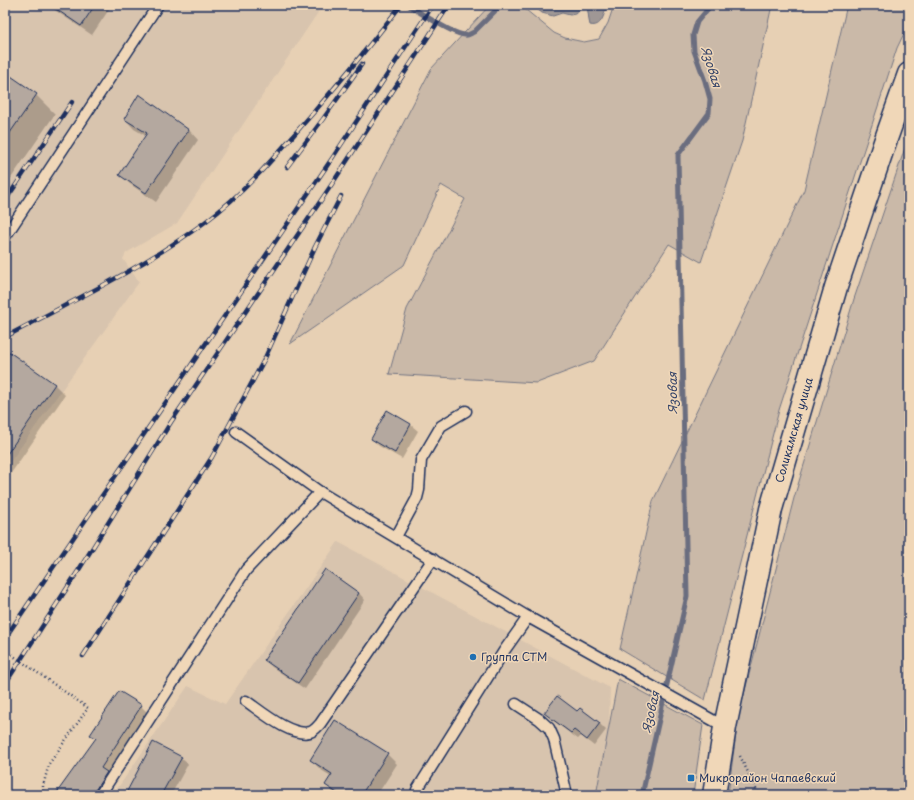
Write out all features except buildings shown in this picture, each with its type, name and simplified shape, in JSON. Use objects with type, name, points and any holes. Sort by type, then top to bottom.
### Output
[{"type":"main road","name":"Соликамская улица","points":[[714,795],[725,727],[771,509],[836,287],[909,74]]},
{"type":"lane","points":[[5,237],[158,5]]},
{"type":"lane","points":[[396,537],[417,498],[421,460],[441,426],[466,411]]},
{"type":"lane","points":[[236,432],[320,492],[528,617],[725,727]]},
{"type":"lane","points":[[100,795],[246,570],[320,492]]},
{"type":"lane","points":[[246,701],[289,730],[300,733],[312,732],[320,724],[433,559]]},
{"type":"lane","points":[[420,795],[418,790],[504,651],[528,617]]},
{"type":"lane","points":[[516,704],[540,719],[549,728],[554,739],[568,795]]},
{"type":"path","points":[[5,650],[88,708],[49,764],[43,795]]},
{"type":"path","points":[[5,661],[10,653]]},
{"type":"path","points":[[739,754],[759,795]]},
{"type":"shaded area","points":[[5,5],[323,5],[177,223],[126,253],[123,259],[139,282],[5,469]]},
{"type":"shaded area","points":[[490,5],[520,5],[554,33],[565,38],[584,42],[599,39],[608,23],[614,5],[772,5],[742,141],[701,262],[669,244],[594,361],[537,383],[389,374],[407,309],[465,199],[441,185],[404,265],[290,344],[431,69]]},
{"type":"shaded area","points":[[532,5],[586,5],[575,14],[570,15],[562,13],[553,16],[542,13]]},
{"type":"shaded area","points":[[586,5],[607,5],[600,22],[590,25]]},
{"type":"shaded area","points":[[847,5],[909,5],[909,23],[897,48],[779,410],[705,700],[620,649],[653,501],[804,190]]},
{"type":"shaded area","points":[[909,136],[909,795],[728,795],[738,718],[794,498],[854,299]]},
{"type":"shaded area","points":[[338,542],[610,688],[607,795],[113,795],[188,686],[225,704]]},
{"type":"shaded area","points":[[618,679],[703,725],[693,795],[596,795]]},
{"type":"waterway","name":"Язовая","points":[[408,5],[445,27],[460,34],[466,35],[474,32],[501,5]]},
{"type":"waterway","name":"Язовая","points":[[642,795],[687,596],[678,155],[709,113],[710,99],[694,51],[693,35],[697,22],[711,5]]},
{"type":"railway","points":[[5,337],[132,269],[181,239],[219,211],[245,188],[282,149],[366,50],[401,5]]},
{"type":"railway","points":[[5,638],[333,157],[433,5]]},
{"type":"railway","points":[[5,684],[80,568],[171,422],[330,187],[449,5]]},
{"type":"railway","points":[[287,167],[362,64]]},
{"type":"railway","points":[[5,201],[72,102]]},
{"type":"railway","points":[[83,656],[212,457],[265,358],[315,247],[341,196]]},
{"type":"place","name":"Группа СТМ","points":[[473,657]]},
{"type":"place","name":"Микрорайон Чапаевский","points":[[691,778]]}]
